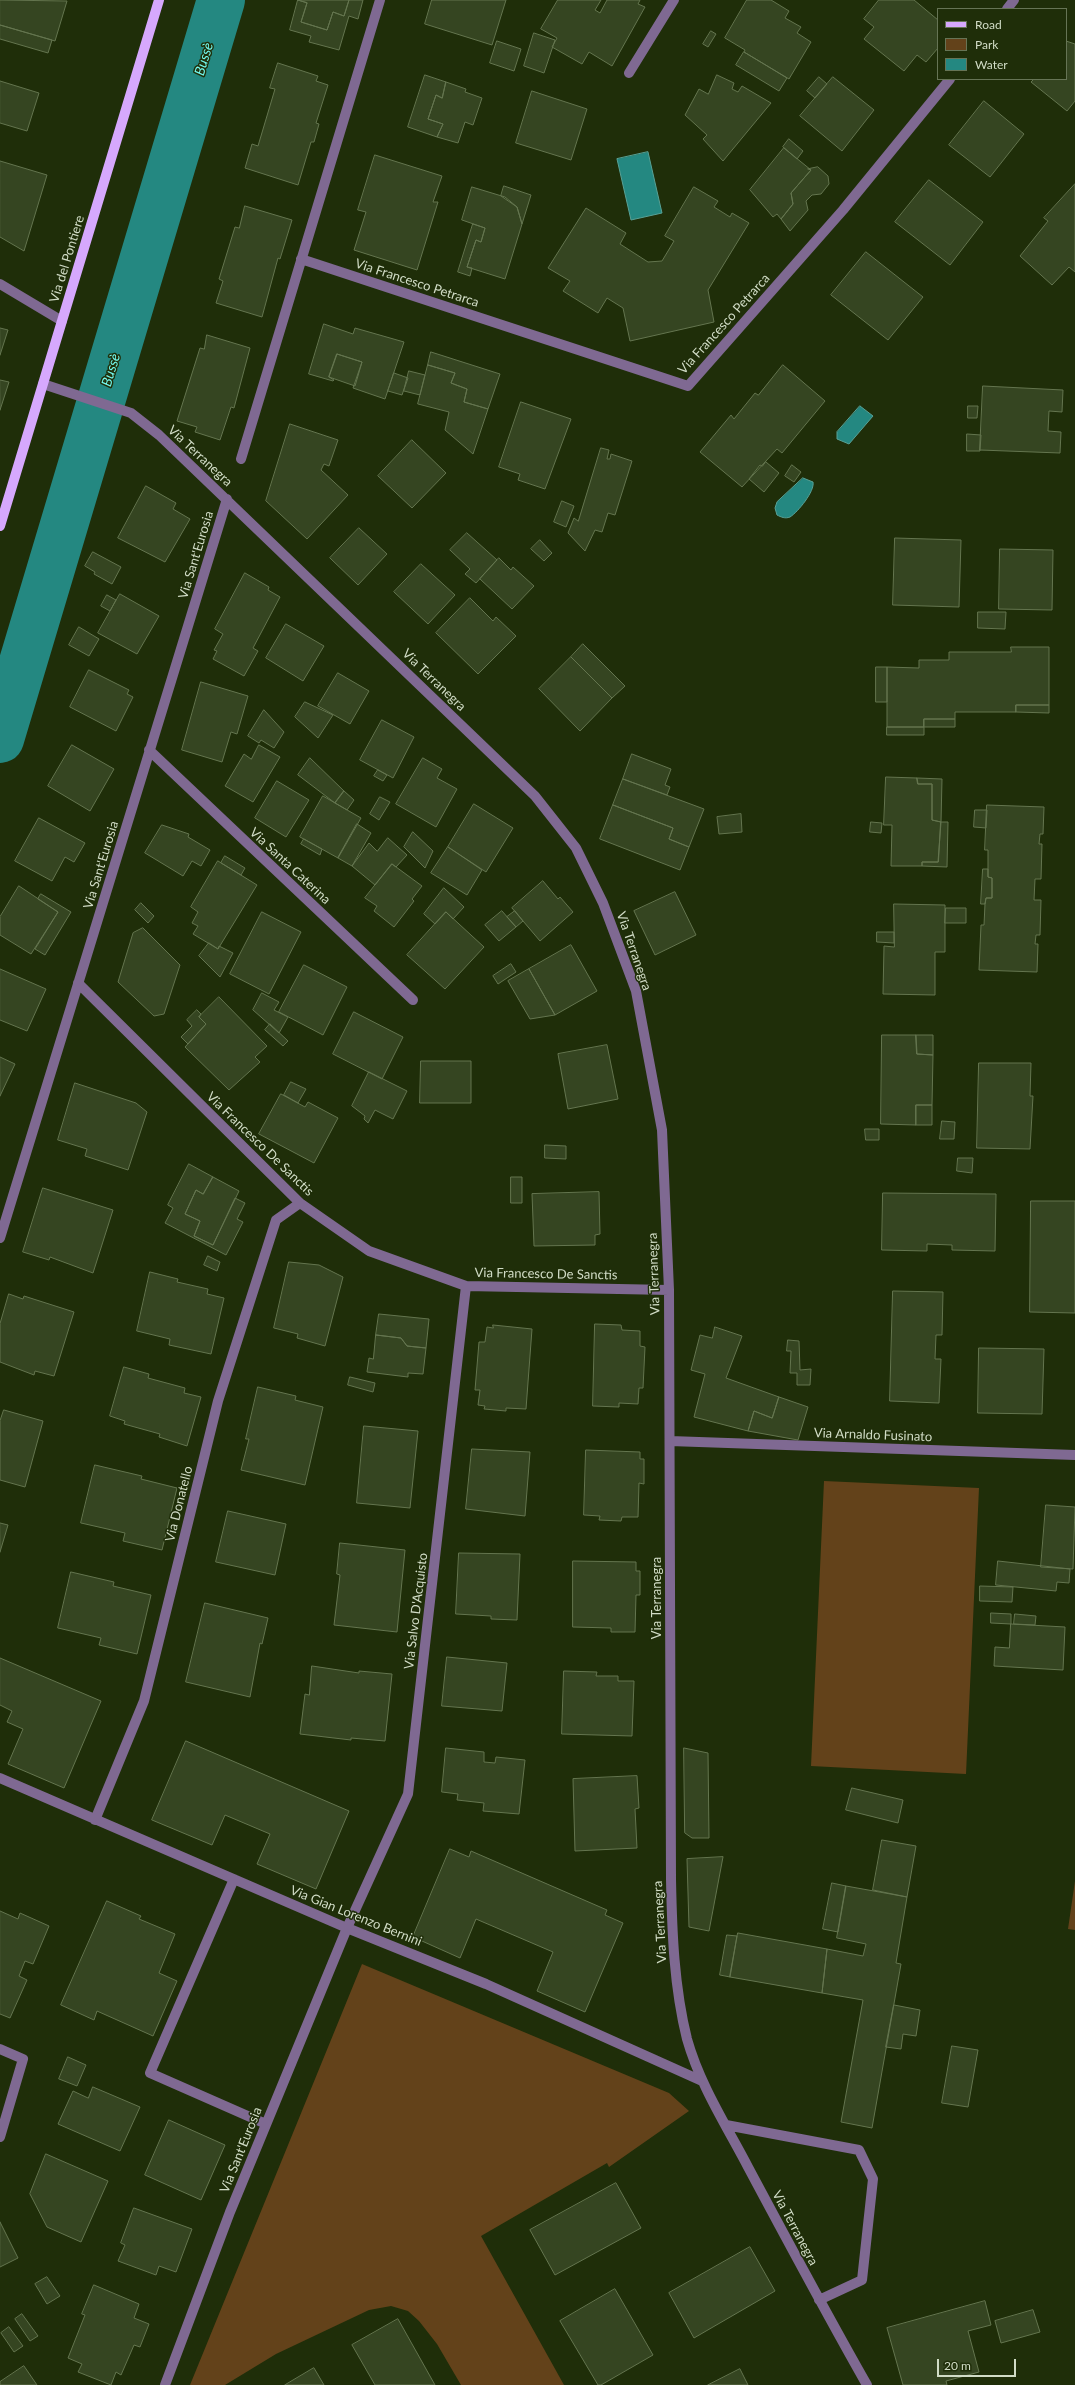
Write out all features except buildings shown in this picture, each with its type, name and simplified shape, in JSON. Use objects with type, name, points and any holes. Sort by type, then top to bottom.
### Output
[{"type":"main road","name":"Via del Pontiere","points":[[0,526],[159,0]]},
{"type":"street","points":[[241,459],[380,0]]},
{"type":"street","points":[[629,73],[674,0]]},
{"type":"street","points":[[1008,8],[1014,0]]},
{"type":"street","name":"Via Francesco Petrarca","points":[[301,259],[688,386],[843,210],[949,80]]},
{"type":"street","points":[[0,284],[62,321]]},
{"type":"street","name":"Via Terranegra","points":[[43,384],[131,413],[154,430],[535,796],[576,848],[603,903],[636,991],[662,1130],[669,1290],[671,1872],[673,1942],[687,2038],[702,2081],[818,2300],[867,2385]]},
{"type":"street","name":"Via Sant'Eurosia","points":[[0,1238],[227,499]]},
{"type":"street","name":"Via Santa Caterina","points":[[149,750],[413,1000]]},
{"type":"street","name":"Via Francesco De Sanctis","points":[[78,983],[300,1203],[369,1251],[466,1286],[669,1290]]},
{"type":"street","name":"Via Donatello","points":[[95,1820],[144,1700],[218,1401],[276,1220],[300,1203]]},
{"type":"street","name":"Via Salvo D'Acquisto","points":[[347,1928],[408,1794],[466,1286]]},
{"type":"street","name":"Via Arnaldo Fusinato","points":[[670,1441],[1075,1455]]},
{"type":"street","name":"Via Gian Lorenzo Bernini","points":[[0,1778],[347,1928],[486,1984],[702,2081]]},
{"type":"street","points":[[234,1880],[150,2073],[266,2124]]},
{"type":"street","name":"Via Sant'Eurosia","points":[[165,2385],[230,2212],[347,1928]]},
{"type":"street","points":[[0,2048],[23,2059],[0,2137]]},
{"type":"street","points":[[726,2125],[859,2150],[873,2179],[862,2280],[818,2300]]},
{"type":"green space","points":[[824,1481],[979,1488],[966,1774],[811,1766]]},
{"type":"green space","points":[[1075,1881],[1075,1930],[1068,1929]]},
{"type":"green space","points":[[362,1964],[669,2093],[689,2111],[609,2167],[607,2163],[481,2236],[564,2385],[461,2385],[437,2344],[419,2321],[408,2311],[391,2306],[369,2310],[276,2354],[225,2385],[190,2385]]},
{"type":"water","points":[[648,152],[662,213],[631,220],[617,159]]},
{"type":"water","points":[[860,406],[873,416],[849,444],[837,439],[837,432]]},
{"type":"water","points":[[803,478],[813,482],[809,496],[790,517],[785,518],[777,515],[775,508],[777,502]]},
{"type":"waterway","name":"Bussè","points":[[0,739],[221,0]]}]
